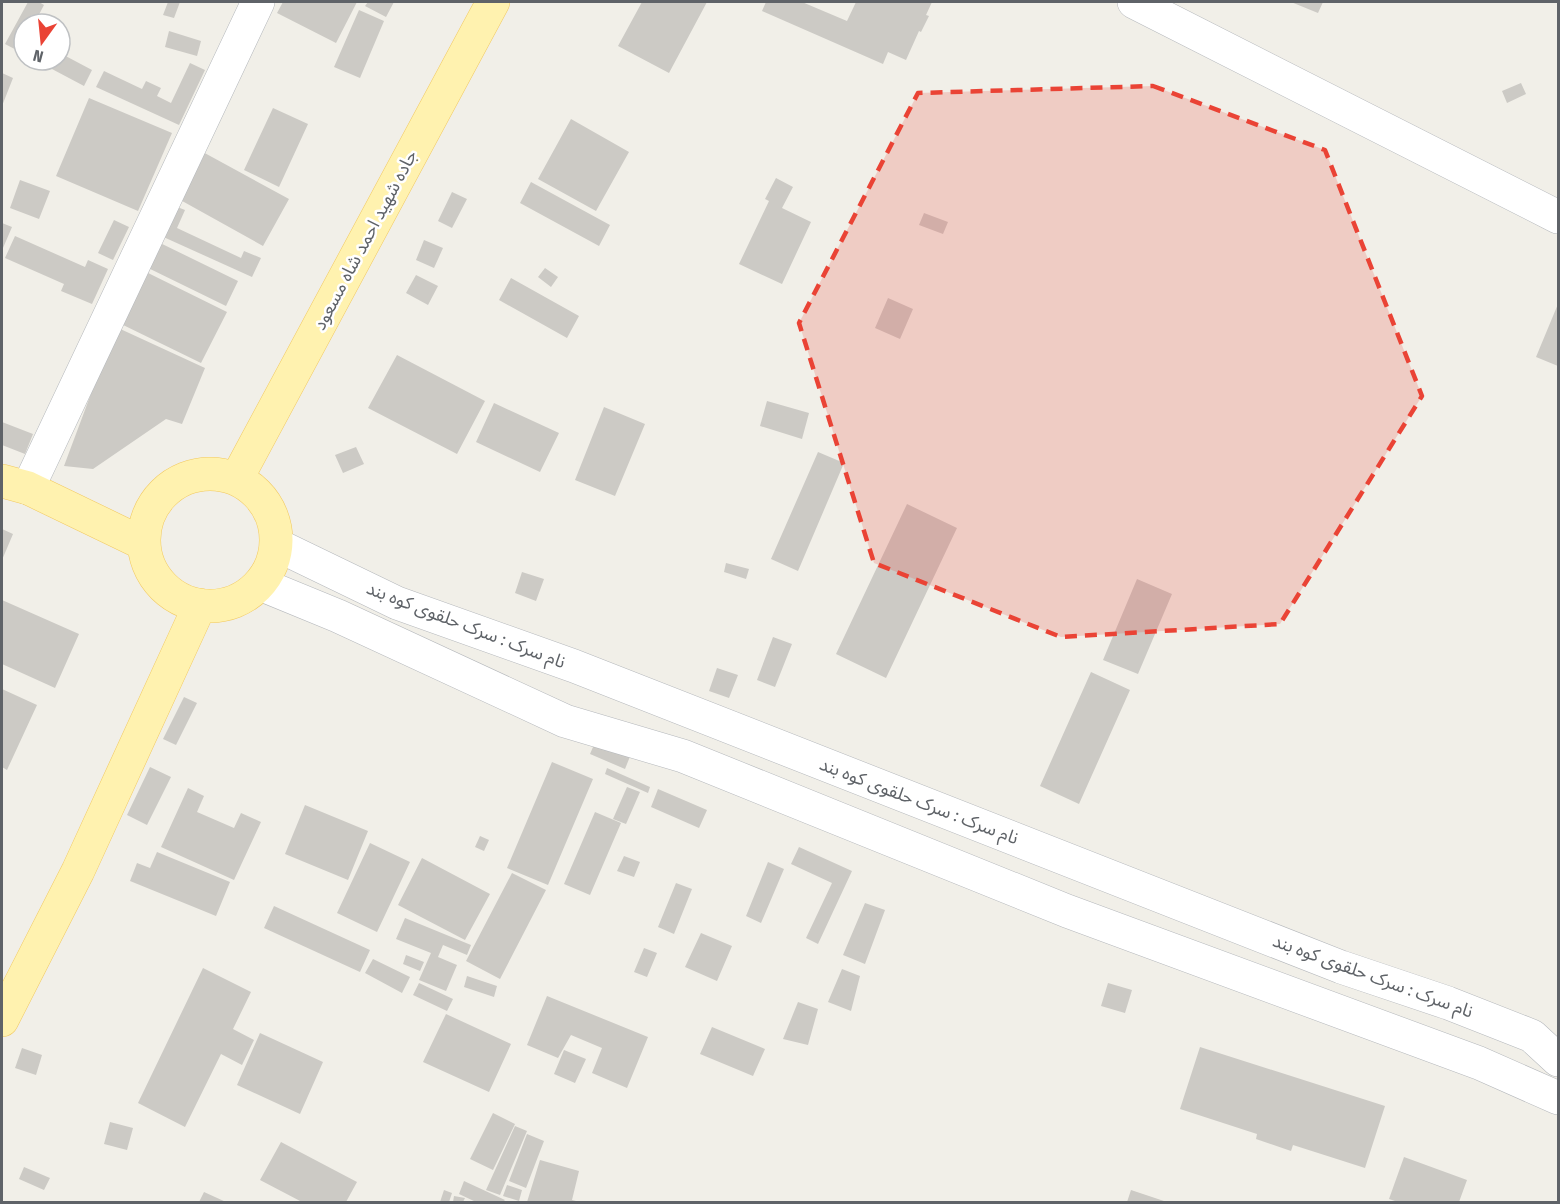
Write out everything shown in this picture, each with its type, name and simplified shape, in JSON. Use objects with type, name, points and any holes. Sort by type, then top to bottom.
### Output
[{"type":"main road","name":"جاده شهيد احمد شاه مسعود","points":[[237,478],[493,2]]},
{"type":"main road","points":[[212,473],[237,478],[267,504],[275,524],[277,545],[272,566],[260,584],[243,598],[223,605],[200,605],[179,598],[161,584],[149,566],[144,544],[146,521],[155,502],[171,485],[190,476],[212,473]]},
{"type":"main road","points":[[15,484],[144,544]]},
{"type":"main road","points":[[3,1012],[78,871],[200,605]]},
{"type":"street","points":[[15,484],[258,2]]},
{"type":"street","points":[[1134,2],[1558,217]]},
{"type":"street","name":"نام سرک : سرک حلقوی کوه بند","points":[[277,545],[397,603],[574,666],[1341,967],[1448,1002],[1532,1036],[1558,1060]]},
{"type":"street","points":[[260,584],[338,616],[565,721],[683,756],[1067,911],[1479,1064],[1558,1098]]},
{"type":"highlighted area","points":[[1153,86],[1325,150],[1422,396],[1280,624],[1061,637],[874,563],[799,323],[918,93]]},
{"type":"building","points":[[28,2],[39,2],[44,5],[40,12],[23,12]]},
{"type":"building","points":[[168,2],[180,2],[174,18],[163,15]]},
{"type":"building","points":[[283,2],[357,2],[336,43],[277,13]]},
{"type":"building","points":[[368,2],[394,2],[386,17],[365,6]]},
{"type":"building","points":[[642,2],[707,2],[669,73],[618,46]]},
{"type":"building","points":[[766,2],[802,2],[847,21],[856,2],[932,2],[926,15],[929,16],[921,32],[919,31],[906,60],[888,52],[883,64],[762,11]]},
{"type":"building","points":[[1291,2],[1323,2],[1318,13]]},
{"type":"building","points":[[359,10],[384,21],[360,78],[334,67]]},
{"type":"building","points":[[12,31],[12,48],[5,44]]},
{"type":"building","points":[[169,31],[201,41],[197,56],[165,47]]},
{"type":"building","points":[[72,59],[92,70],[84,86],[58,72],[72,72]]},
{"type":"building","points":[[190,63],[205,70],[179,125],[96,87],[104,71],[142,89],[146,81],[161,88],[157,96],[171,103]]},
{"type":"building","points":[[2,73],[13,78],[2,106]]},
{"type":"building","points":[[1521,83],[1526,94],[1507,103],[1502,91]]},
{"type":"building","points":[[89,98],[172,133],[138,211],[56,176]]},
{"type":"building","points":[[273,108],[308,124],[279,187],[244,170]]},
{"type":"building","points":[[571,119],[629,152],[596,211],[538,179]]},
{"type":"building","points":[[201,151],[289,199],[263,246],[175,197]]},
{"type":"building","points":[[776,178],[793,187],[782,208],[811,222],[782,284],[739,264],[769,201],[765,199]]},
{"type":"building","points":[[20,180],[50,191],[39,219],[10,208]]},
{"type":"building","points":[[531,182],[610,225],[599,246],[520,203]]},
{"type":"building","points":[[452,192],[467,199],[452,228],[438,221]]},
{"type":"building","points":[[172,205],[185,210],[177,228],[241,258],[244,251],[261,258],[252,277],[159,235]]},
{"type":"building","points":[[924,213],[948,222],[943,234],[919,225]]},
{"type":"building","points":[[114,220],[129,227],[113,260],[98,253]]},
{"type":"building","points":[[2,223],[12,227],[3,248],[2,248]]},
{"type":"building","points":[[15,236],[85,267],[88,260],[108,269],[92,304],[61,291],[64,284],[5,258]]},
{"type":"building","points":[[154,240],[238,281],[226,306],[142,265]]},
{"type":"building","points":[[424,240],[443,248],[434,268],[416,260]]},
{"type":"building","points":[[545,268],[558,277],[551,287],[538,277]]},
{"type":"building","points":[[142,270],[227,312],[201,363],[117,322]]},
{"type":"building","points":[[416,275],[438,286],[428,305],[406,293]]},
{"type":"building","points":[[511,278],[579,316],[567,338],[499,300]]},
{"type":"building","points":[[888,298],[913,309],[900,339],[875,328]]},
{"type":"building","points":[[1558,304],[1558,366],[1536,357]]},
{"type":"building","points":[[116,327],[205,368],[182,424],[166,419],[93,469],[64,466]]},
{"type":"building","points":[[397,355],[485,401],[457,454],[368,408]]},
{"type":"building","points":[[767,401],[809,413],[802,439],[760,426]]},
{"type":"building","points":[[494,403],[559,433],[540,472],[476,442]]},
{"type":"building","points":[[604,407],[645,424],[615,496],[575,480]]},
{"type":"building","points":[[2,422],[33,434],[25,454],[2,445]]},
{"type":"building","points":[[356,447],[364,464],[343,473],[335,455]]},
{"type":"building","points":[[818,452],[844,463],[798,571],[771,559]]},
{"type":"building","points":[[907,504],[957,528],[886,678],[836,654]]},
{"type":"building","points":[[2,529],[13,534],[2,560]]},
{"type":"building","points":[[726,563],[749,569],[746,579],[724,572]]},
{"type":"building","points":[[522,572],[544,579],[536,601],[515,593]]},
{"type":"building","points":[[1137,579],[1172,594],[1138,674],[1103,660]]},
{"type":"building","points":[[2,600],[79,634],[55,688],[2,664]]},
{"type":"building","points":[[773,637],[792,644],[775,687],[757,680]]},
{"type":"building","points":[[717,668],[738,675],[729,698],[709,691]]},
{"type":"building","points":[[1091,672],[1130,690],[1079,804],[1040,786]]},
{"type":"building","points":[[2,689],[37,705],[7,770],[2,767]]},
{"type":"building","points":[[184,697],[197,703],[176,745],[163,739]]},
{"type":"building","points":[[596,740],[631,754],[625,769],[590,754]]},
{"type":"building","points":[[552,762],[593,779],[548,885],[507,868]]},
{"type":"building","points":[[150,767],[171,777],[147,825],[127,815]]},
{"type":"building","points":[[607,768],[650,787],[648,793],[605,774]]},
{"type":"building","points":[[627,787],[640,792],[626,824],[613,819]]},
{"type":"building","points":[[188,788],[204,796],[197,812],[234,828],[241,813],[261,822],[234,880],[161,847]]},
{"type":"building","points":[[658,789],[707,810],[699,828],[651,807]]},
{"type":"building","points":[[305,805],[368,831],[348,880],[285,854]]},
{"type":"building","points":[[595,812],[621,823],[590,895],[564,884]]},
{"type":"building","points":[[480,836],[489,840],[484,851],[475,847]]},
{"type":"building","points":[[370,843],[410,862],[377,932],[337,913]]},
{"type":"building","points":[[799,847],[852,871],[818,944],[806,938],[832,883],[791,864]]},
{"type":"building","points":[[157,852],[230,882],[216,916],[130,881],[137,863],[150,868]]},
{"type":"building","points":[[624,856],[640,862],[634,877],[617,871]]},
{"type":"building","points":[[422,858],[490,894],[465,940],[398,905]]},
{"type":"building","points":[[768,862],[784,869],[761,923],[746,916]]},
{"type":"building","points":[[512,873],[546,890],[500,979],[466,961]]},
{"type":"building","points":[[676,883],[692,889],[674,934],[658,927]]},
{"type":"building","points":[[865,903],[885,910],[865,964],[843,955]]},
{"type":"building","points":[[274,906],[370,950],[360,972],[264,928]]},
{"type":"building","points":[[405,918],[471,945],[467,955],[443,945],[438,957],[457,965],[446,991],[419,980],[431,953],[396,939]]},
{"type":"building","points":[[701,933],[732,946],[717,981],[685,967]]},
{"type":"building","points":[[644,948],[657,953],[647,977],[634,972]]},
{"type":"building","points":[[406,955],[424,962],[420,971],[403,964]]},
{"type":"building","points":[[373,959],[410,977],[402,993],[365,973]]},
{"type":"building","points":[[203,968],[251,992],[233,1029],[254,1040],[242,1065],[221,1054],[185,1127],[138,1103]]},
{"type":"building","points":[[842,969],[860,976],[851,1011],[828,1002]]},
{"type":"building","points":[[467,976],[497,986],[494,997],[464,987]]},
{"type":"building","points":[[419,983],[453,999],[447,1011],[413,995]]},
{"type":"building","points":[[1108,983],[1132,990],[1125,1013],[1101,1006]]},
{"type":"building","points":[[547,996],[648,1037],[627,1088],[592,1073],[602,1048],[571,1035],[558,1058],[527,1045]]},
{"type":"building","points":[[798,1002],[818,1009],[808,1045],[783,1039]]},
{"type":"building","points":[[446,1014],[511,1044],[489,1092],[423,1062]]},
{"type":"building","points":[[712,1027],[765,1049],[753,1076],[700,1054]]},
{"type":"building","points":[[260,1033],[323,1062],[300,1114],[237,1085]]},
{"type":"building","points":[[1200,1047],[1385,1106],[1365,1168],[1293,1145],[1291,1151],[1256,1139],[1257,1134],[1180,1109]]},
{"type":"building","points":[[22,1048],[42,1055],[36,1075],[15,1068]]},
{"type":"building","points":[[564,1050],[586,1059],[575,1083],[554,1074]]},
{"type":"building","points":[[493,1113],[515,1124],[493,1170],[470,1159]]},
{"type":"building","points":[[110,1122],[133,1128],[127,1150],[104,1144]]},
{"type":"building","points":[[515,1126],[527,1131],[500,1195],[486,1190]]},
{"type":"building","points":[[527,1134],[544,1141],[526,1188],[509,1181]]},
{"type":"building","points":[[281,1142],[357,1182],[346,1202],[302,1202],[260,1180]]},
{"type":"building","points":[[1404,1157],[1467,1180],[1459,1202],[1398,1202],[1389,1199]]},
{"type":"building","points":[[540,1160],[579,1171],[572,1200],[580,1202],[527,1202]]},
{"type":"building","points":[[24,1167],[50,1178],[44,1190],[19,1179]]},
{"type":"building","points":[[464,1181],[505,1200],[503,1202],[476,1202],[459,1194]]},
{"type":"building","points":[[507,1185],[522,1190],[519,1201],[503,1196]]},
{"type":"building","points":[[444,1190],[452,1193],[449,1202],[440,1202]]},
{"type":"building","points":[[1131,1190],[1167,1202],[1127,1202]]},
{"type":"building","points":[[204,1192],[226,1202],[199,1202]]},
{"type":"building","points":[[454,1196],[465,1198],[463,1202],[453,1202]]}]
